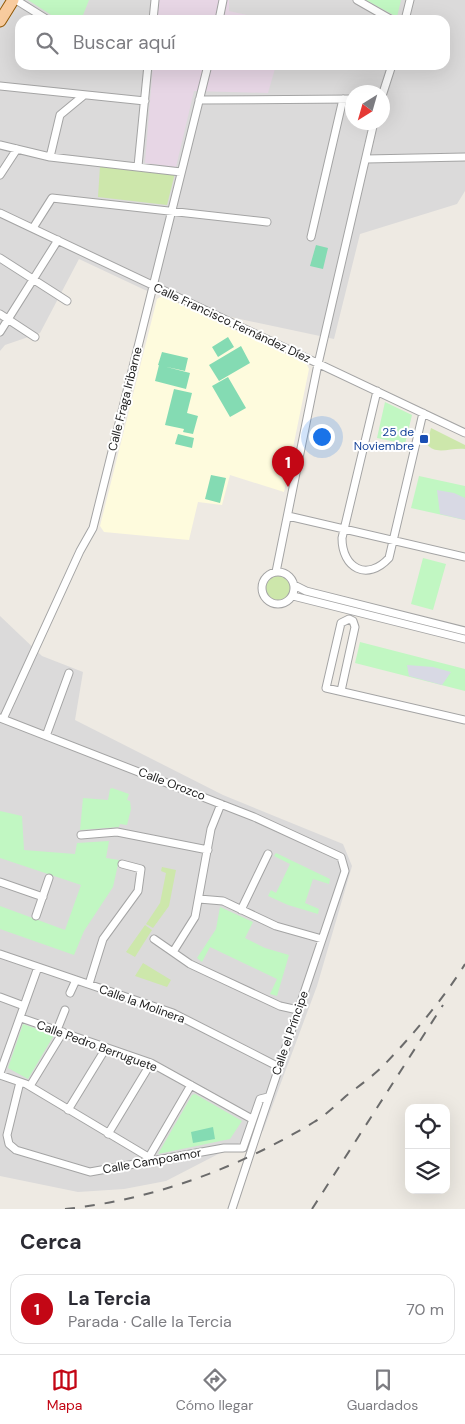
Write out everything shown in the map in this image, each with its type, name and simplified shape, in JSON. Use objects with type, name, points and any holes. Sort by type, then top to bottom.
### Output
[{"type":"main road","points":[[0,9],[6,0]]},
{"type":"main road","points":[[0,21],[15,0]]},
{"type":"street","points":[[15,0],[40,15]]},
{"type":"street","points":[[154,15],[155,0]]},
{"type":"street","points":[[219,15],[223,0]]},
{"type":"street","points":[[357,0],[383,15]]},
{"type":"street","points":[[406,15],[410,0]]},
{"type":"street","points":[[138,166],[148,70]]},
{"type":"street","name":"Calle Fraga Iribarne","points":[[2,718],[80,551],[93,528],[207,70]]},
{"type":"street","points":[[386,85],[390,70]]},
{"type":"street","points":[[0,86],[145,101]]},
{"type":"street","points":[[50,157],[60,115],[83,96]]},
{"type":"street","points":[[199,100],[343,99],[311,237]]},
{"type":"street","points":[[276,572],[318,364],[372,130]]},
{"type":"street","points":[[0,144],[50,157],[181,172]]},
{"type":"street","points":[[0,175],[17,149]]},
{"type":"street","points":[[366,159],[465,157]]},
{"type":"street","points":[[33,228],[52,198],[172,213],[267,222]]},
{"type":"street","name":"Calle Francisco Fernández Díez","points":[[0,213],[465,433]]},
{"type":"street","points":[[0,332],[58,240]]},
{"type":"street","points":[[0,258],[67,301]]},
{"type":"street","points":[[0,314],[35,336]]},
{"type":"street","points":[[377,391],[342,538],[344,555],[348,562],[356,567],[364,570],[375,569],[389,558],[423,413]]},
{"type":"street","points":[[288,516],[465,557]]},
{"type":"street","points":[[294,585],[293,596],[290,600],[281,604],[272,603],[264,597],[262,588],[264,579],[276,572],[288,575],[294,585],[306,591],[465,630]]},
{"type":"street","points":[[293,596],[465,639]]},
{"type":"street","points":[[340,691],[355,627],[353,621],[349,619],[341,623],[326,688],[465,720]]},
{"type":"street","points":[[46,736],[69,672]]},
{"type":"street","name":"Calle Orozco","points":[[2,718],[276,826],[341,857]]},
{"type":"street","points":[[173,952],[195,917],[211,829],[221,804]]},
{"type":"street","points":[[80,835],[117,832],[208,850]]},
{"type":"street","points":[[241,910],[268,854]]},
{"type":"street","name":"Calle el Príncipe","points":[[232,1209],[345,871],[341,857]]},
{"type":"street","points":[[89,984],[104,939],[138,891],[141,869],[122,864]]},
{"type":"street","points":[[36,916],[49,878]]},
{"type":"street","points":[[0,882],[43,897]]},
{"type":"street","points":[[199,899],[223,901],[276,926],[322,939]]},
{"type":"street","points":[[154,939],[190,964],[280,1006],[298,1010]]},
{"type":"street","name":"Calle la Molinera","points":[[0,954],[173,1014],[278,1067]]},
{"type":"street","points":[[38,967],[0,1074],[30,1086],[152,1159],[192,1086]]},
{"type":"street","points":[[70,993],[76,980]]},
{"type":"street","points":[[0,998],[24,1006]]},
{"type":"street","points":[[30,1086],[60,1031],[65,1010]]},
{"type":"street","name":"Calle Pedro Berruguete","points":[[21,1018],[151,1063],[252,1119]]},
{"type":"street","points":[[68,1110],[106,1048]]},
{"type":"street","points":[[108,1134],[151,1063]]},
{"type":"street","name":"Calle Campoamor","points":[[20,1082],[7,1135],[9,1144],[16,1150],[90,1172],[152,1159],[224,1148],[243,1148],[260,1099],[268,1097]]},
{"type":"shaded area","points":[[0,0],[465,0],[465,191],[457,204],[360,234],[334,339],[212,313],[145,290],[79,259],[40,333],[5,345],[0,351]]},
{"type":"shaded area","points":[[159,0],[229,0],[229,11],[247,15],[158,15]]},
{"type":"shaded area","points":[[153,70],[275,70],[268,93],[194,91],[176,167],[145,163]]},
{"type":"shaded area","points":[[162,296],[306,363],[309,369],[284,492],[230,475],[222,505],[198,502],[189,540],[104,532],[100,526],[157,299]]},
{"type":"shaded area","points":[[437,490],[454,493],[465,498],[465,520],[440,514]]},
{"type":"shaded area","points":[[0,616],[42,656],[83,672],[75,720],[223,795],[343,844],[352,866],[317,986],[263,1131],[166,1181],[124,1189],[78,1192],[0,1176]]},
{"type":"shaded area","points":[[407,665],[433,667],[451,672],[442,685],[409,676]]},
{"type":"green space","points":[[28,0],[89,0],[83,15],[51,15]]},
{"type":"green space","points":[[366,0],[401,0],[397,15],[393,15]]},
{"type":"green space","points":[[100,166],[175,173],[167,205],[98,197]]},
{"type":"green space","points":[[316,245],[328,248],[323,269],[310,266]]},
{"type":"green space","points":[[228,337],[234,347],[218,357],[212,347]]},
{"type":"green space","points":[[241,346],[250,363],[219,381],[209,365]]},
{"type":"green space","points":[[162,352],[188,358],[185,371],[158,365]]},
{"type":"green space","points":[[159,365],[190,373],[186,389],[155,381]]},
{"type":"green space","points":[[228,377],[246,408],[230,417],[212,386]]},
{"type":"green space","points":[[174,389],[192,393],[187,413],[198,416],[193,434],[183,432],[184,429],[165,425]]},
{"type":"green space","points":[[385,402],[412,415],[405,444],[377,438]]},
{"type":"green space","points":[[431,428],[465,445],[465,449],[434,450],[430,448],[427,444]]},
{"type":"green space","points":[[178,434],[194,438],[192,448],[175,444]]},
{"type":"green space","points":[[211,475],[226,478],[220,503],[205,499]]},
{"type":"green space","points":[[419,476],[465,486],[465,520],[411,508]]},
{"type":"green space","points":[[423,558],[446,564],[433,610],[411,604]]},
{"type":"green space","points":[[278,576],[287,579],[290,588],[287,597],[278,600],[269,597],[266,588],[269,579]]},
{"type":"green space","points":[[360,642],[465,669],[465,691],[355,663]]},
{"type":"green space","points":[[110,789],[129,794],[127,800],[130,801],[131,809],[127,825],[120,824],[119,827],[80,830],[83,798],[108,800]]},
{"type":"green space","points":[[0,811],[22,816],[24,850],[75,854],[77,843],[109,841],[106,858],[119,860],[113,887],[84,931],[74,955],[0,929],[0,906],[65,930],[81,885],[0,858]]},
{"type":"green space","points":[[276,853],[330,879],[329,884],[313,879],[305,903],[319,909],[318,914],[288,905],[268,896],[271,890],[276,893],[290,864],[274,856]]},
{"type":"green space","points":[[162,867],[176,870],[169,906],[153,928],[146,924],[160,903],[166,873],[161,871]]},
{"type":"green space","points":[[220,907],[253,922],[245,938],[265,948],[289,955],[277,996],[270,994],[277,979],[210,947],[202,962],[197,958],[216,929]]},
{"type":"green space","points":[[145,925],[152,930],[135,957],[126,952]]},
{"type":"green space","points":[[143,963],[171,980],[167,987],[135,976]]},
{"type":"green space","points":[[23,1024],[54,1035],[28,1079],[8,1068]]},
{"type":"green space","points":[[195,1094],[242,1121],[230,1139],[158,1154],[192,1095]]},
{"type":"green space","points":[[213,1127],[215,1139],[193,1143],[191,1132]]},
{"type":"railway","points":[[65,1209],[98,1205],[130,1198],[194,1179],[255,1154],[314,1122],[384,1065],[448,990],[465,964]]},
{"type":"railway","points":[[312,1209],[443,1005]]},
{"type":"place","name":"25 de Noviembre","points":[[424,439]]},
{"type":"place","name":"La Tercia","points":[[288,487]]}]
